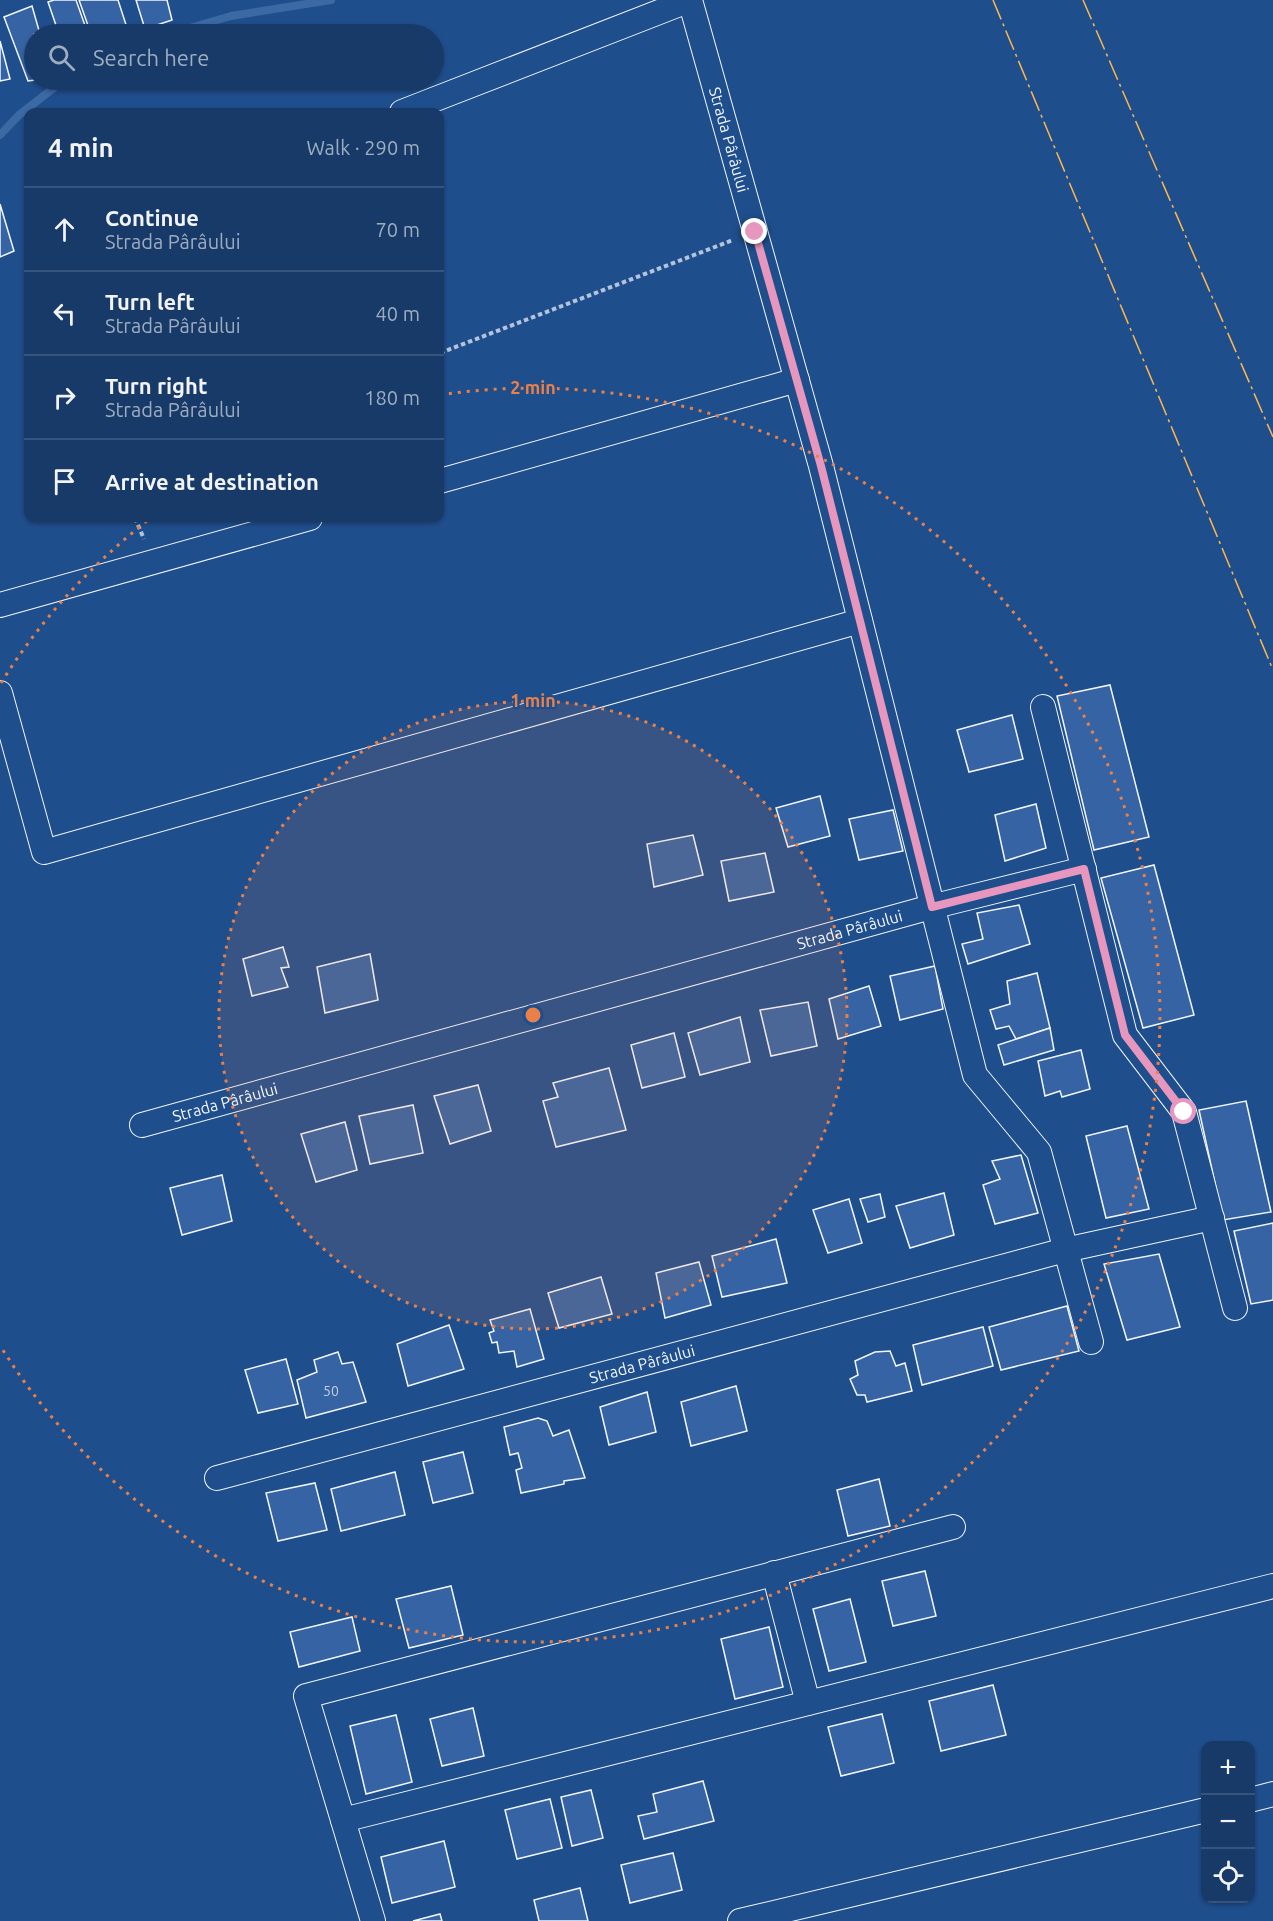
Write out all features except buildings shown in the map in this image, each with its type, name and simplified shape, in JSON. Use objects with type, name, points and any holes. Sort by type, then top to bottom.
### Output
[{"type":"street","points":[[412,108],[690,0]]},
{"type":"street","name":"Strada Pârâului","points":[[690,0],[821,466],[975,1075],[1039,1152],[1091,1342]]},
{"type":"street","points":[[444,480],[797,380]]},
{"type":"street","points":[[0,605],[296,522]]},
{"type":"street","points":[[0,693],[44,852],[860,621]]},
{"type":"street","points":[[1043,707],[1125,1035],[1184,1112],[1235,1308]]},
{"type":"street","name":"Strada Pârâului","points":[[142,1125],[932,907],[1084,869]]},
{"type":"street","name":"Strada Pârâului","points":[[217,1478],[1065,1250],[1212,1218]]},
{"type":"street","points":[[373,1921],[306,1696],[953,1527]]},
{"type":"street","points":[[774,1573],[808,1703]]},
{"type":"street","points":[[343,1820],[1273,1586]]},
{"type":"street","points":[[1255,1799],[1273,1794]]},
{"type":"street","points":[[740,1921],[1201,1811]]},
{"type":"path","points":[[444,351],[755,232]]},
{"type":"waterway","points":[[203,24],[231,16],[331,0]]},
{"type":"waterway","points":[[28,108],[51,90]]},
{"type":"waterway","points":[[0,135],[24,111]]},
{"type":"power","points":[[993,0],[1273,670]]},
{"type":"power","points":[[1083,0],[1273,437]]},
{"type":"route","points":[[755,232],[821,466],[932,907],[1084,869],[1125,1035],[1184,1112]]}]
